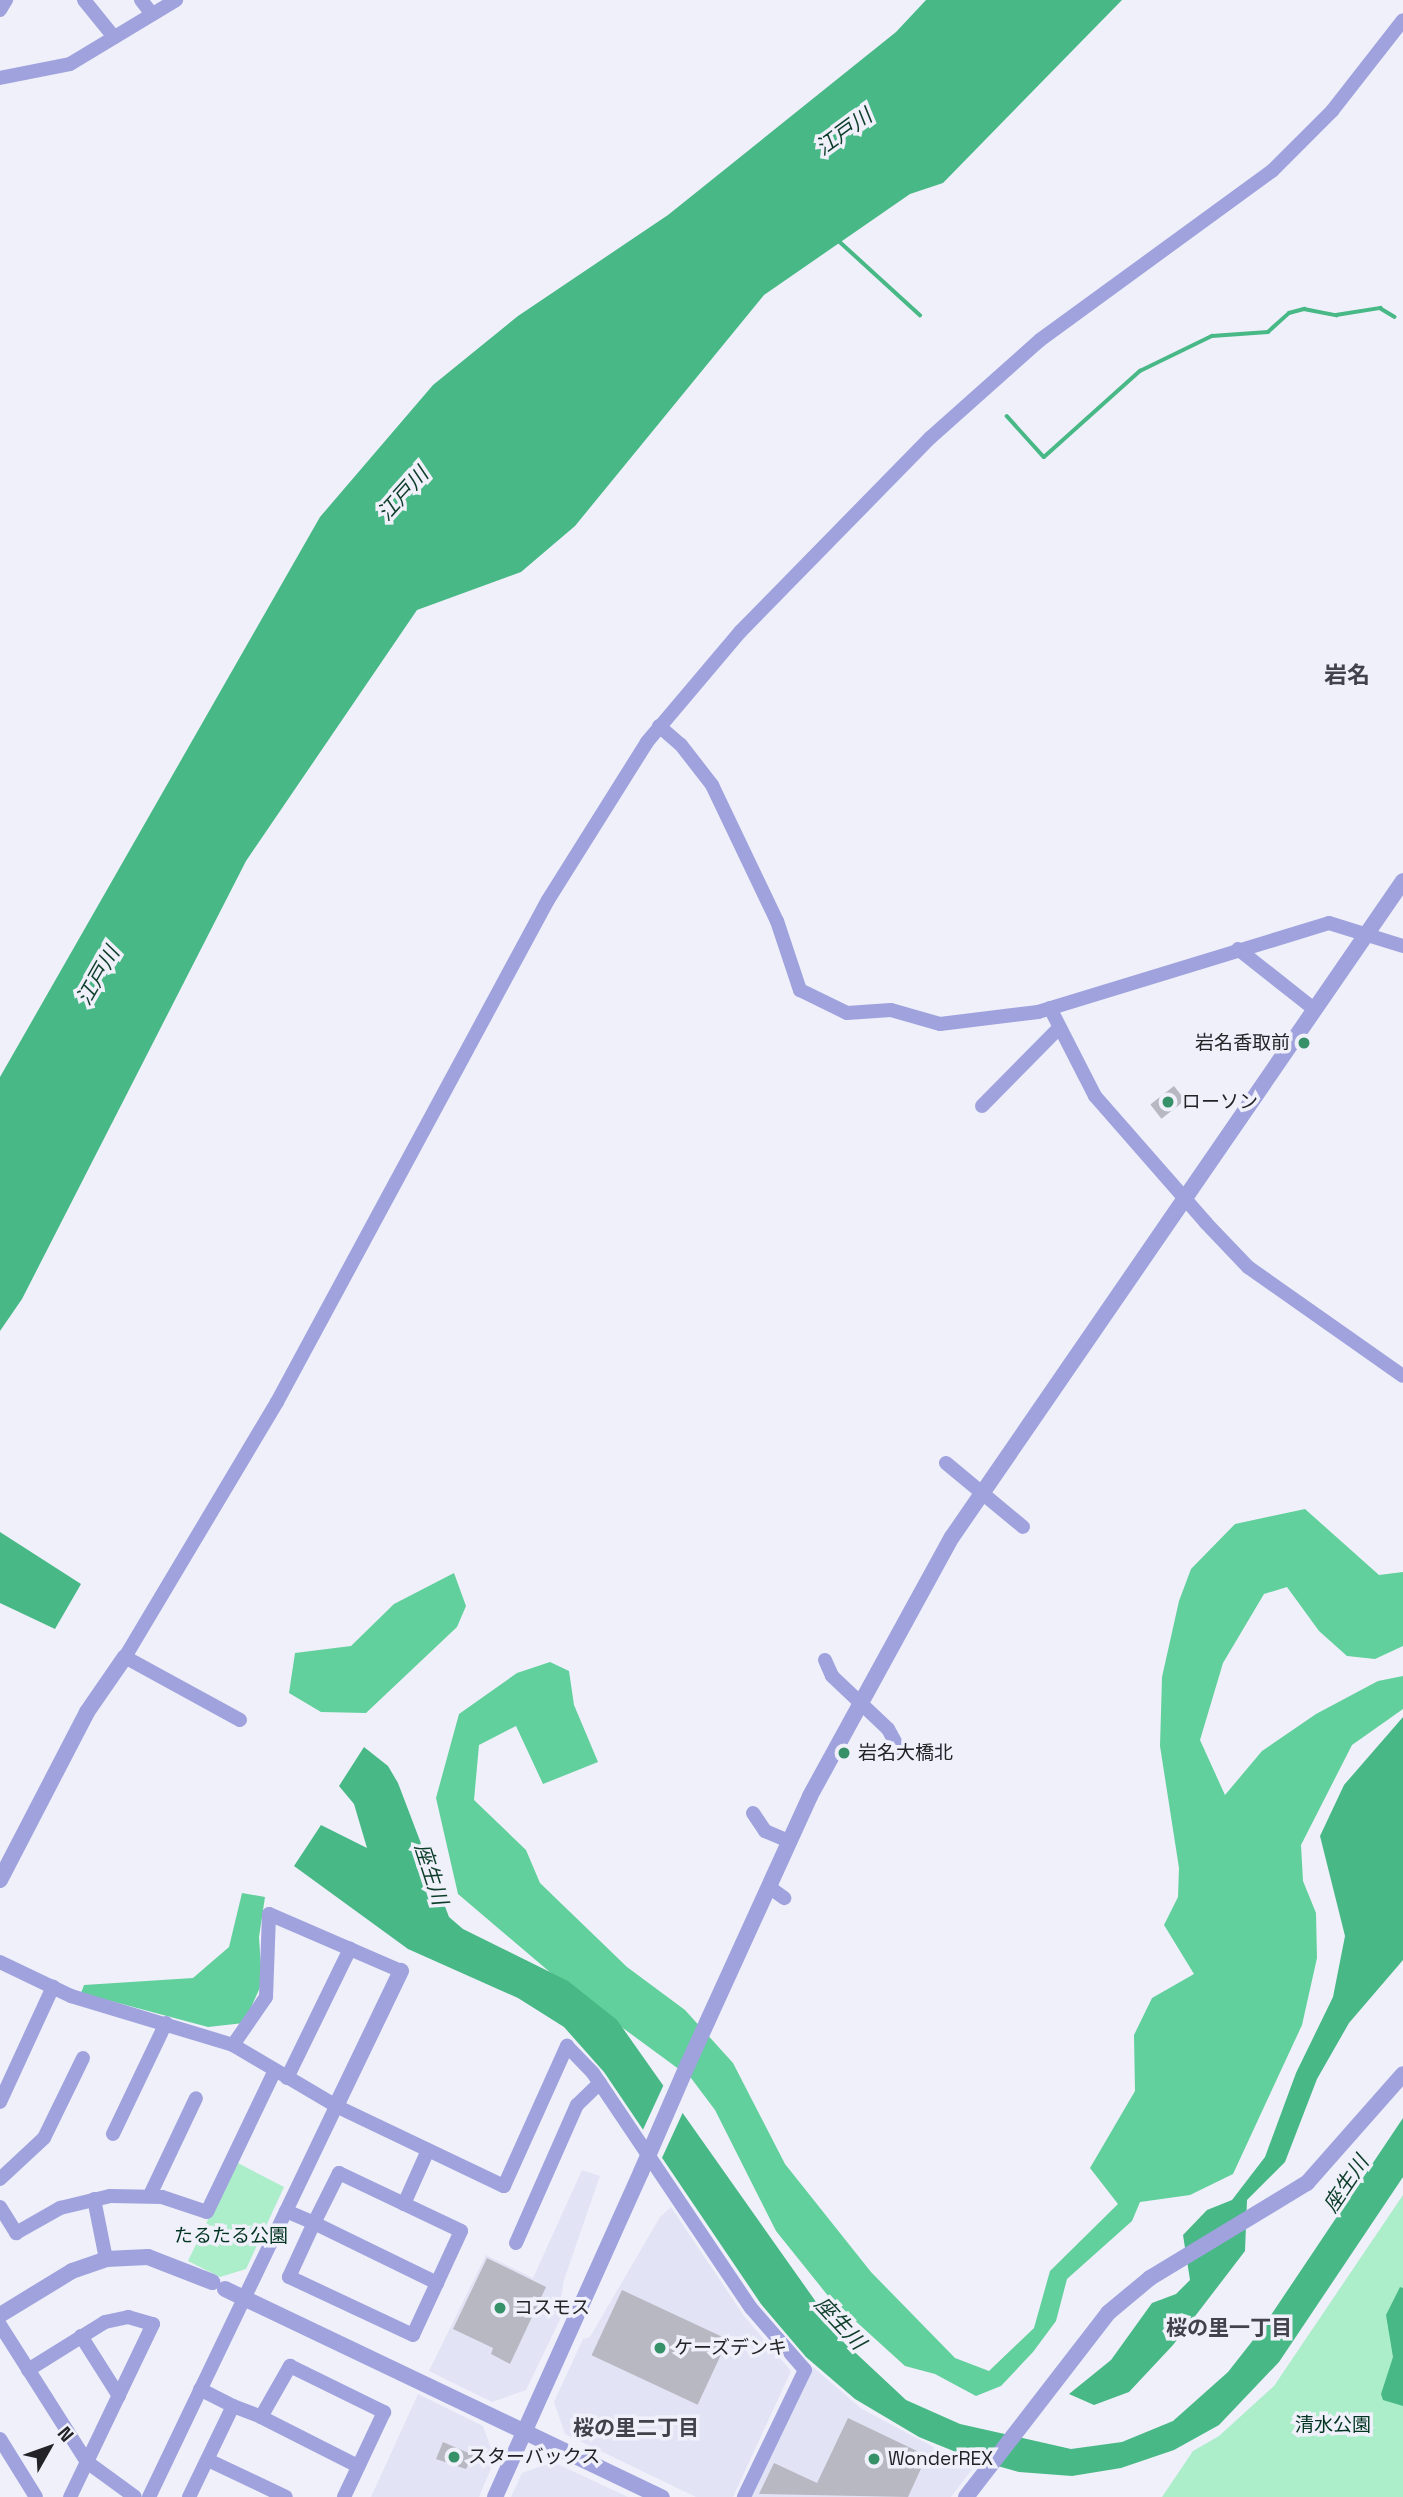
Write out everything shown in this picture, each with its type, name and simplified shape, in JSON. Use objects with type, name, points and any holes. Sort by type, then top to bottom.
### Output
[{"type":"street","points":[[0,10],[6,0]]},
{"type":"street","points":[[84,0],[114,37]]},
{"type":"street","points":[[141,0],[152,14]]},
{"type":"street","points":[[0,78],[69,64],[176,0]]},
{"type":"street","points":[[0,1880],[87,1712],[125,1657],[277,1402],[541,912],[659,726],[740,632],[925,443],[1040,340],[1272,171],[1332,111],[1403,20]]},
{"type":"street","points":[[659,726],[712,785],[777,921],[794,980],[808,996],[847,1013],[891,1010],[940,1024],[1050,1008],[1329,923],[1403,946]]},
{"type":"street","points":[[495,2497],[789,1841],[857,1701],[980,1493],[1403,881]]},
{"type":"street","points":[[1238,949],[1314,1009]]},
{"type":"street","points":[[1050,1008],[1095,1096],[1248,1267],[1403,1376]]},
{"type":"street","points":[[982,1106],[1058,1028]]},
{"type":"street","points":[[946,1463],[1023,1527]]},
{"type":"street","points":[[125,1657],[240,1720]]},
{"type":"street","points":[[825,1660],[832,1676],[888,1729],[899,1749]]},
{"type":"street","points":[[753,1813],[765,1831],[789,1841]]},
{"type":"street","points":[[769,1887],[784,1898]]},
{"type":"street","points":[[149,2497],[401,1971],[269,1914],[266,1997],[233,2045]]},
{"type":"street","points":[[0,2207],[16,2233],[60,2208],[94,2199],[150,2195],[207,2212],[349,1949]]},
{"type":"street","points":[[0,1962],[53,1987],[233,2045],[336,2106],[504,2186],[567,2046],[600,2083],[751,2308],[805,2370],[744,2497]]},
{"type":"street","points":[[0,2102],[53,1987]]},
{"type":"street","points":[[113,2134],[166,2023]]},
{"type":"street","points":[[0,2179],[44,2138],[83,2058]]},
{"type":"street","points":[[966,2497],[1108,2313],[1150,2278],[1293,2194],[1345,2145],[1403,2074]]},
{"type":"street","points":[[516,2243],[578,2105],[600,2083]]},
{"type":"street","points":[[150,2195],[196,2098]]},
{"type":"street","points":[[404,2204],[428,2150]]},
{"type":"street","points":[[339,2173],[461,2231],[413,2335],[289,2277],[314,2224],[339,2173]]},
{"type":"street","points":[[94,2199],[106,2259]]},
{"type":"street","points":[[286,2211],[437,2283]]},
{"type":"street","points":[[0,2315],[72,2270],[106,2259],[148,2257],[219,2286],[662,2497]]},
{"type":"street","points":[[28,2370],[81,2336],[116,2318],[153,2324],[70,2497]]},
{"type":"street","points":[[0,2325],[87,2462],[135,2497]]},
{"type":"street","points":[[81,2336],[118,2396]]},
{"type":"street","points":[[261,2417],[290,2366],[384,2412],[344,2497]]},
{"type":"street","points":[[200,2389],[358,2466]]},
{"type":"street","points":[[189,2497],[233,2406]]},
{"type":"street","points":[[0,2439],[36,2497]]},
{"type":"street","points":[[208,2460],[286,2497]]},
{"type":"shaded area","points":[[1305,1509],[1379,1575],[1403,1572],[1403,1646],[1375,1659],[1347,1656],[1319,1631],[1287,1587],[1264,1594],[1223,1663],[1200,1740],[1225,1795],[1262,1751],[1316,1714],[1378,1681],[1403,1676],[1403,1709],[1352,1745],[1301,1845],[1303,1881],[1316,1913],[1317,1958],[1302,2025],[1233,2174],[1190,2195],[1140,2202],[1132,2221],[1067,2279],[1056,2321],[1033,2352],[1001,2386],[976,2396],[935,2374],[905,2366],[829,2297],[776,2231],[715,2110],[691,2078],[571,1990],[458,1894],[436,1798],[459,1714],[517,1673],[550,1662],[569,1671],[574,1705],[598,1762],[543,1784],[516,1726],[479,1745],[474,1800],[526,1850],[540,1883],[627,1967],[685,2010],[733,2063],[785,2164],[871,2272],[955,2358],[989,2371],[1034,2328],[1050,2271],[1118,2204],[1090,2168],[1135,2091],[1134,2035],[1152,1998],[1194,1974],[1164,1925],[1178,1897],[1179,1868],[1160,1746],[1162,1677],[1179,1601],[1191,1569],[1235,1524]]},
{"type":"shaded area","points":[[454,1573],[466,1606],[457,1627],[366,1713],[321,1712],[289,1693],[295,1653],[351,1646],[394,1604]]},
{"type":"shaded area","points":[[242,1893],[265,1897],[259,1937],[262,1983],[244,2023],[208,2027],[81,1993],[84,1985],[193,1978],[229,1947]]},
{"type":"shaded area","points":[[582,2170],[600,2176],[564,2280],[561,2298],[570,2299],[526,2390],[492,2402],[429,2371],[486,2255],[533,2278]]},
{"type":"shaded area","points":[[671,2207],[744,2316],[791,2371],[733,2497],[696,2497],[565,2434],[554,2402],[583,2339],[590,2337],[660,2217]]},
{"type":"shaded area","points":[[813,2367],[862,2409],[973,2468],[951,2497],[751,2497]]},
{"type":"shaded area","points":[[418,2394],[483,2426],[495,2459],[479,2497],[371,2497]]},
{"type":"shaded area","points":[[553,2462],[628,2497],[511,2497],[522,2473]]},
{"type":"green space","name":"たるたる公園","points":[[236,2162],[284,2187],[246,2269],[220,2277],[188,2261]]},
{"type":"green space","name":"清水公園","points":[[1403,2195],[1403,2497],[1162,2497],[1193,2451],[1219,2436],[1274,2386]]},
{"type":"water","name":"江戸川","points":[[926,0],[1122,0],[943,183],[910,194],[764,295],[575,526],[521,572],[417,610],[246,861],[22,1299],[0,1331],[0,1077],[320,517],[433,385],[518,316],[668,215],[896,32]]},
{"type":"water","points":[[0,1532],[81,1584],[55,1629],[0,1603]]},
{"type":"water","points":[[1403,1717],[1403,1960],[1349,2023],[1317,2079],[1285,2162],[1247,2200],[1245,2251],[1173,2345],[1129,2392],[1094,2405],[1069,2394],[1111,2360],[1152,2303],[1176,2294],[1190,2280],[1183,2235],[1207,2210],[1232,2200],[1265,2157],[1296,2073],[1333,1997],[1345,1936],[1320,1836],[1344,1785]]},
{"type":"water","name":"座生川","points":[[364,1747],[388,1766],[398,1783],[449,1917],[463,1929],[568,1981],[617,2020],[845,2343],[906,2400],[960,2424],[1071,2449],[1122,2442],[1173,2421],[1228,2372],[1261,2330],[1403,2118],[1403,2177],[1279,2362],[1219,2425],[1174,2450],[1121,2468],[1072,2476],[1019,2472],[973,2459],[919,2437],[855,2399],[806,2357],[761,2304],[604,2072],[564,2027],[518,1998],[408,1949],[294,1866],[321,1825],[367,1848],[354,1804],[339,1786]]},
{"type":"water","points":[[1400,2287],[1403,2288],[1403,2406],[1383,2400],[1381,2394],[1393,2357],[1386,2315]]},
{"type":"pier","points":[[665,2082],[684,2110],[661,2160],[641,2134]]},
{"type":"building","name":"ローソン","points":[[1174,1086],[1185,1100],[1161,1119],[1150,1104]]},
{"type":"building","name":"コスモス","points":[[487,2258],[546,2287],[510,2364],[491,2354],[493,2348],[453,2329]]},
{"type":"building","name":"ケーズデンキ","points":[[622,2290],[728,2339],[698,2405],[592,2355]]},
{"type":"building","name":"WonderREX","points":[[848,2418],[917,2451],[914,2457],[924,2462],[908,2497],[759,2494],[774,2463],[817,2483]]},
{"type":"building","name":"スターバックス","points":[[443,2442],[473,2455],[466,2469],[436,2459]]},
{"type":"waterway","points":[[839,241],[920,315]]},
{"type":"waterway","points":[[1007,416],[1044,457],[1140,371],[1212,336],[1268,332],[1289,313],[1304,309],[1336,315],[1380,308],[1395,317]]},
{"type":"place","name":"岩名香取前","points":[[1304,1043]]},
{"type":"place","name":"ローソン","points":[[1168,1102]]},
{"type":"place","name":"岩名大橋北","points":[[844,1753]]},
{"type":"place","name":"コスモス","points":[[500,2308]]},
{"type":"place","name":"ケーズデンキ","points":[[660,2348]]},
{"type":"place","name":"スターバックス","points":[[454,2457]]},
{"type":"place","name":"WonderREX","points":[[874,2459]]},
{"type":"district","name":"岩名","points":[[1347,675]]},
{"type":"district","name":"桜の里一丁目","points":[[1229,2328]]},
{"type":"district","name":"桜の里二丁目","points":[[636,2428]]}]
